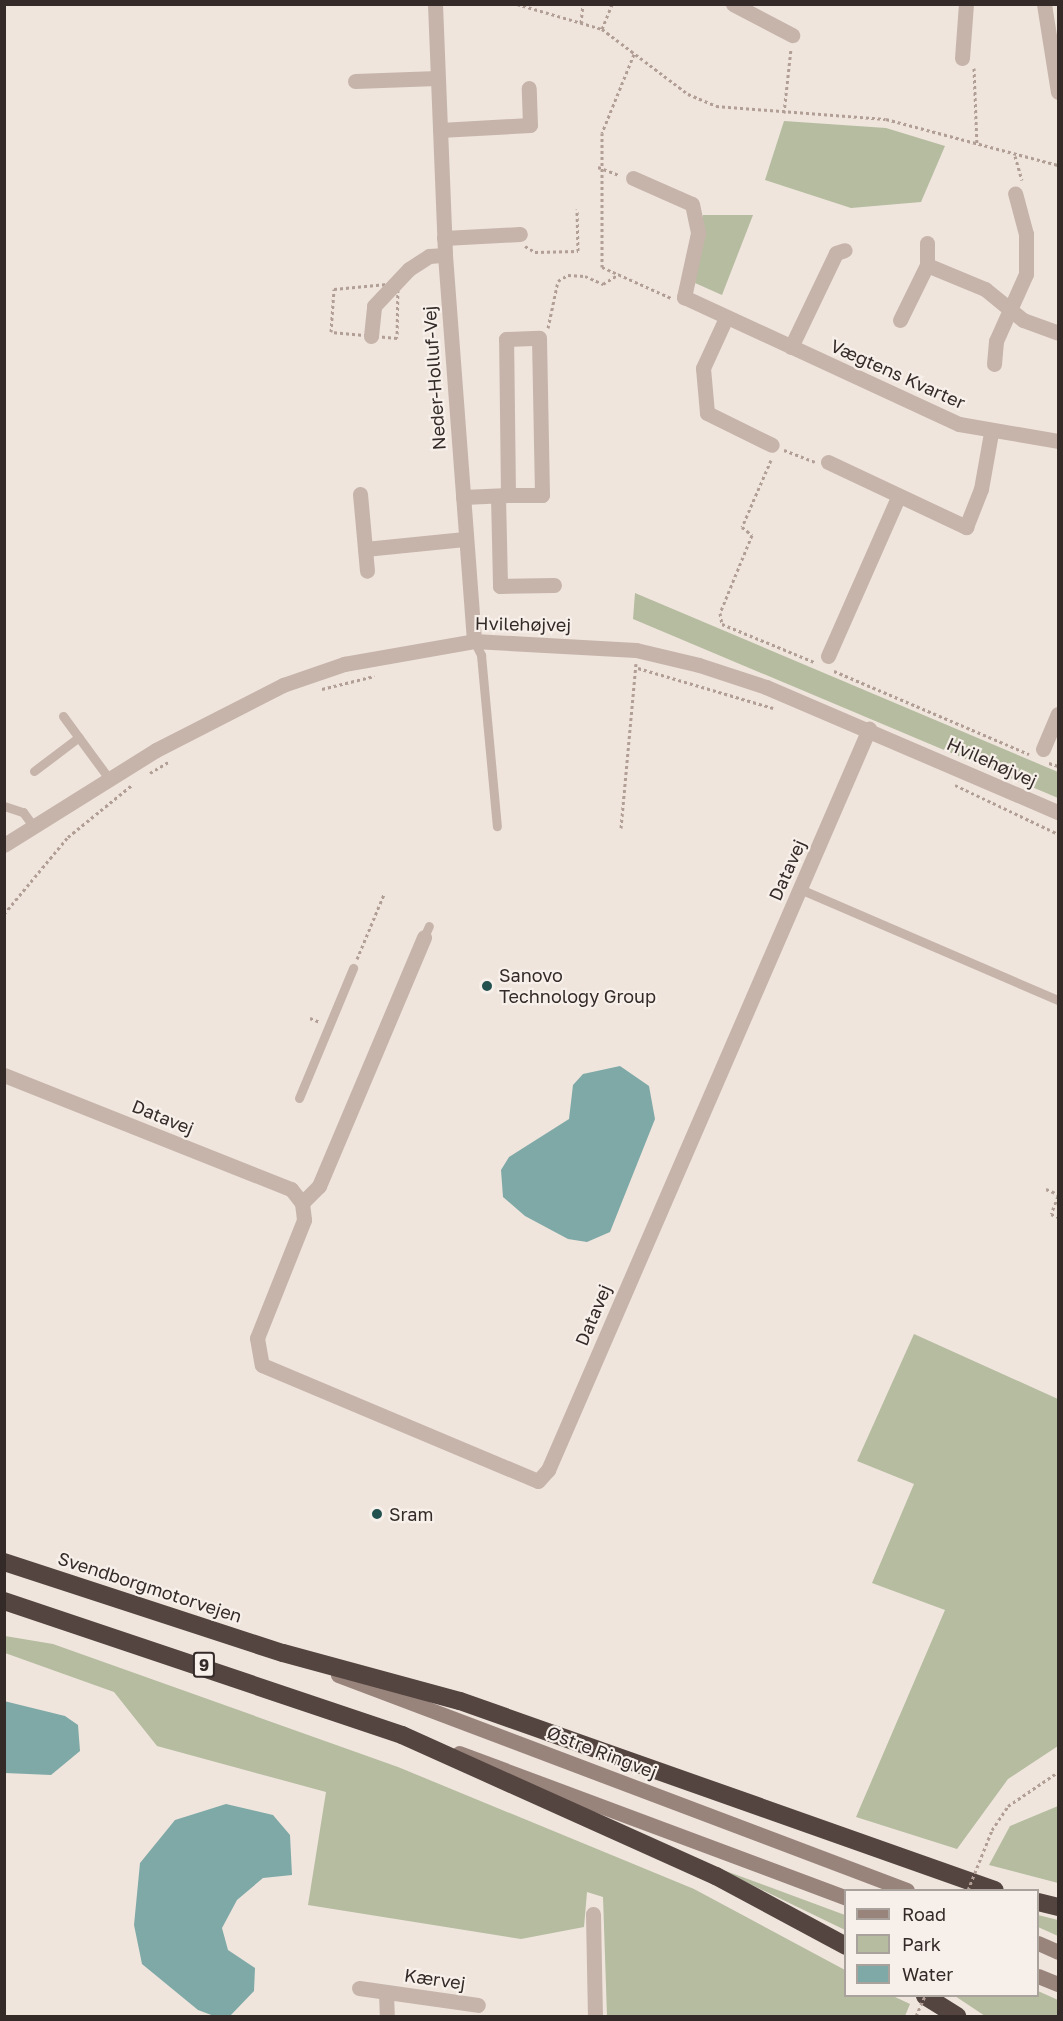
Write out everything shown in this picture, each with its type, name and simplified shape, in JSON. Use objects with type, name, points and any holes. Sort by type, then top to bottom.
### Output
[{"type":"highway","name":"Svendborgmotorvejen","points":[[4,1562],[283,1653],[459,1701],[992,1889]]},
{"type":"highway","name":"9","points":[[4,1600],[402,1735]]},
{"type":"highway","points":[[402,1735],[716,1876],[844,1945]]},
{"type":"highway","points":[[1039,1902],[1059,1907]]},
{"type":"highway","points":[[928,1997],[957,2016]]},
{"type":"main road","name":"Østre Ringvej","points":[[283,1653],[904,1889]]},
{"type":"main road","points":[[402,1735],[568,1790],[844,1897]]},
{"type":"main road","points":[[1039,1943],[1059,1952]]},
{"type":"main road","points":[[1039,1976],[1059,1984]]},
{"type":"street","name":"Neder-Holluf-Vej","points":[[435,4],[445,255],[474,641]]},
{"type":"street","points":[[732,4],[792,35]]},
{"type":"street","points":[[962,58],[966,4]]},
{"type":"street","points":[[1044,4],[1059,92]]},
{"type":"street","points":[[356,81],[437,78]]},
{"type":"street","points":[[440,130],[530,125],[529,88]]},
{"type":"street","points":[[633,178],[692,204],[698,233],[684,297]]},
{"type":"street","points":[[994,364],[996,341],[1010,310],[1028,254],[1015,193]]},
{"type":"street","points":[[444,238],[520,234]]},
{"type":"street","points":[[900,320],[927,266],[927,243]]},
{"type":"street","points":[[791,347],[836,253],[845,250]]},
{"type":"street","points":[[371,336],[374,306],[409,269],[429,256],[445,255]]},
{"type":"street","points":[[927,266],[986,289],[1010,310],[1059,333]]},
{"type":"street","name":"Vægtens Kvarter","points":[[684,297],[725,320],[992,433],[1059,441]]},
{"type":"street","points":[[725,320],[703,368],[707,413],[772,445]]},
{"type":"street","points":[[463,497],[503,496],[542,495],[539,338],[506,339],[503,496],[500,586],[554,585]]},
{"type":"street","points":[[828,462],[898,497],[966,527],[981,489],[992,433]]},
{"type":"street","points":[[360,494],[367,571]]},
{"type":"street","points":[[828,656],[898,497]]},
{"type":"street","points":[[365,549],[465,539]]},
{"type":"street","name":"Hvilehøjvej","points":[[4,845],[111,780],[283,685],[344,664],[474,641],[636,650],[766,687],[1059,812]]},
{"type":"street","points":[[1043,749],[1059,714]]},
{"type":"street","name":"Datavej","points":[[4,1075],[278,1183],[302,1203],[301,1231],[257,1338],[262,1365],[527,1479],[541,1479],[869,729]]},
{"type":"street","points":[[302,1203],[319,1186],[427,931]]},
{"type":"street","points":[[593,1914],[595,2016]]},
{"type":"street","name":"Kærvej","points":[[359,1988],[478,2006]]},
{"type":"street","name":"Kærvej","points":[[386,1992],[387,2016]]},
{"type":"lane","points":[[474,641],[481,656],[497,826]]},
{"type":"lane","points":[[63,716],[111,780]]},
{"type":"lane","points":[[34,771],[79,737]]},
{"type":"lane","points":[[4,806],[23,812],[33,826]]},
{"type":"lane","points":[[800,889],[1059,1000]]},
{"type":"lane","points":[[299,1098],[353,968]]},
{"type":"path","points":[[517,4],[602,29],[688,94],[716,106],[886,119],[1015,156],[1059,165]]},
{"type":"path","points":[[581,23],[583,4]]},
{"type":"path","points":[[602,29],[612,4]]},
{"type":"path","points":[[784,113],[792,35]]},
{"type":"path","points":[[634,54],[612,98],[598,167],[602,267],[678,301],[684,297]]},
{"type":"path","points":[[962,58],[973,63],[977,145]]},
{"type":"path","points":[[1015,156],[1024,186],[1015,193]]},
{"type":"path","points":[[598,167],[633,178]]},
{"type":"path","points":[[520,234],[523,245],[535,252],[578,251],[577,208]]},
{"type":"path","points":[[539,338],[552,323],[558,281],[568,274],[585,276],[603,284],[619,274]]},
{"type":"path","points":[[828,462],[825,466],[772,445],[742,527],[752,535],[720,613],[722,624],[1059,766]]},
{"type":"path","points":[[624,665],[779,709]]},
{"type":"path","points":[[621,828],[636,667]]},
{"type":"path","points":[[320,690],[376,675]]},
{"type":"path","points":[[4,914],[68,837],[131,785],[180,756]]},
{"type":"path","points":[[950,782],[968,795],[1059,834]]},
{"type":"path","points":[[353,968],[384,894]]},
{"type":"path","points":[[1046,1189],[1059,1195],[1051,1214],[1059,1217]]},
{"type":"path","points":[[968,1889],[992,1830],[1021,1795],[1059,1772]]},
{"type":"path","points":[[916,2016],[924,1997]]},
{"type":"green space","points":[[784,121],[886,128],[945,146],[921,202],[851,208],[765,180]]},
{"type":"green space","points":[[703,215],[753,215],[722,295],[695,283]]},
{"type":"green space","points":[[635,593],[1058,772],[1058,798],[633,619]]},
{"type":"green space","points":[[914,1334],[1058,1399],[1058,1746],[1008,1779],[957,1849],[856,1817],[945,1610],[872,1583],[914,1484],[857,1461]]},
{"type":"green space","points":[[5,1636],[53,1644],[398,1767],[694,1889],[844,1969],[844,1997],[895,1997],[910,2004],[905,2016],[607,2016],[603,1897],[587,1892],[584,1927],[521,1939],[308,1905],[326,1792],[157,1746],[114,1692],[5,1653]]},
{"type":"green space","points":[[1058,1806],[1058,1883],[989,1865],[1010,1826]]},
{"type":"green space","points":[[715,1867],[844,1915],[844,1930]]},
{"type":"green space","points":[[1039,1915],[1058,1920],[1058,1936],[1039,1927]]},
{"type":"green space","points":[[1039,1991],[1058,2000],[1058,2016],[985,2016],[956,1997],[1039,1997]]},
{"type":"water","points":[[620,1066],[649,1086],[655,1119],[610,1232],[587,1242],[568,1239],[525,1216],[503,1197],[501,1170],[509,1157],[569,1119],[573,1085],[583,1074]]},
{"type":"water","points":[[4,1701],[65,1716],[78,1725],[80,1751],[51,1775],[5,1773]]},
{"type":"water","points":[[226,1804],[273,1815],[290,1835],[292,1875],[263,1878],[237,1900],[222,1928],[228,1950],[255,1968],[254,1991],[230,2016],[214,2016],[198,2010],[142,1964],[134,1925],[140,1863],[175,1820]]},
{"type":"place","name":"Sanovo Technology Group","points":[[487,986]]},
{"type":"place","name":"Sram","points":[[377,1514]]}]
